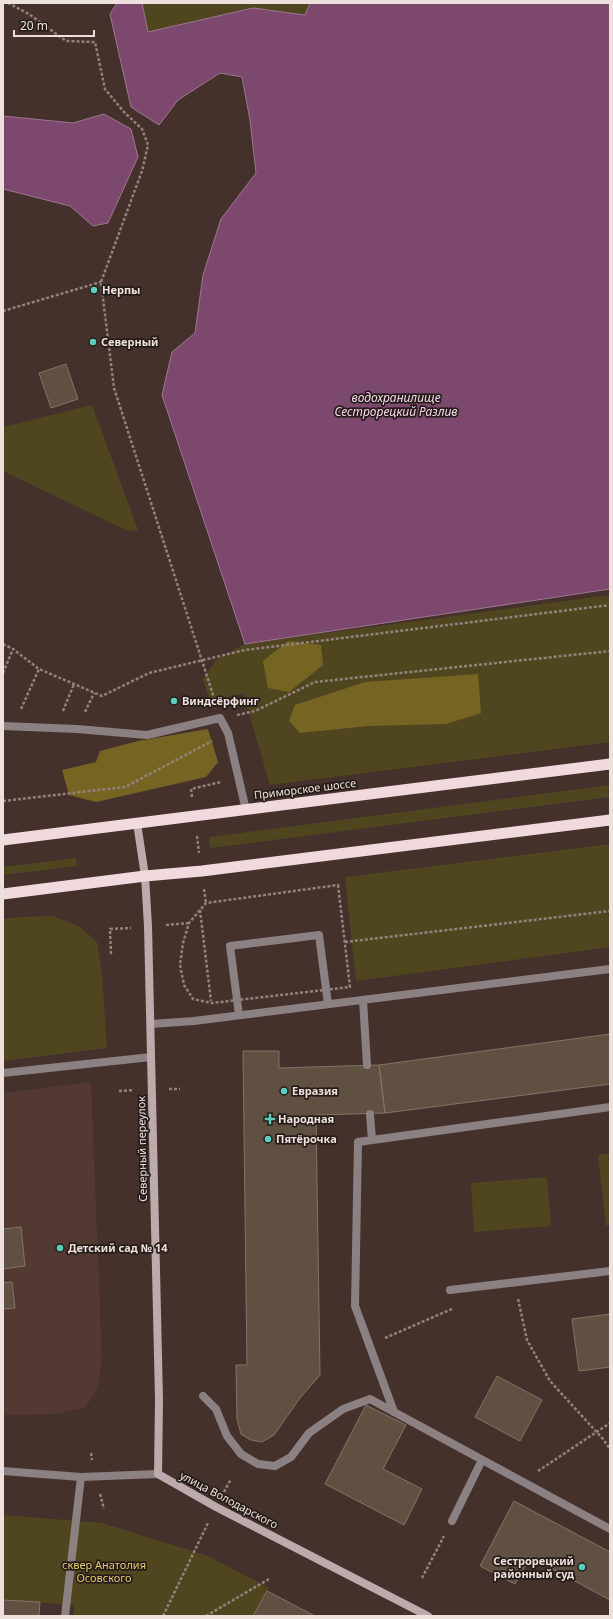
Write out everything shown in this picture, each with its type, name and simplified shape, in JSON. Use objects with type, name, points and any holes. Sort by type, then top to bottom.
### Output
[{"type":"highway","name":"Приморское шоссе","points":[[3,840],[610,764]]},
{"type":"highway","points":[[3,894],[144,876],[202,871],[610,820]]},
{"type":"main road","name":"Северный переулок","points":[[138,823],[148,926],[160,1399],[158,1474]]},
{"type":"main road","name":"улица Володарского","points":[[158,1474],[224,1511],[428,1616]]},
{"type":"street","points":[[3,726],[56,728],[147,735],[220,718],[228,733],[246,810]]},
{"type":"street","points":[[239,1015],[230,946],[319,935],[328,1004]]},
{"type":"street","points":[[151,1024],[194,1021],[610,969]]},
{"type":"street","points":[[363,1000],[367,1065]]},
{"type":"street","points":[[3,1073],[151,1057]]},
{"type":"street","points":[[394,1412],[368,1345],[355,1306],[358,1142],[610,1107]]},
{"type":"street","points":[[370,1114],[372,1140]]},
{"type":"street","points":[[450,1290],[514,1284],[610,1271]]},
{"type":"street","points":[[203,1396],[216,1409],[228,1436],[241,1454],[258,1464],[276,1466],[291,1457],[309,1433],[342,1409],[370,1399],[610,1529]]},
{"type":"street","points":[[452,1521],[482,1460]]},
{"type":"street","points":[[3,1471],[81,1478],[158,1474]]},
{"type":"street","points":[[65,1616],[81,1478]]},
{"type":"path","points":[[8,3],[29,14],[66,41],[95,42],[105,89],[124,112],[142,129],[148,145],[142,171],[102,282],[114,388],[220,718],[255,711],[315,682],[610,651]]},
{"type":"path","points":[[3,310],[102,282]]},
{"type":"path","points":[[3,644],[13,649],[39,669],[102,696],[149,673],[245,650],[610,606]]},
{"type":"path","points":[[3,673],[13,649]]},
{"type":"path","points":[[13,727],[39,669]]},
{"type":"path","points":[[56,728],[74,684]]},
{"type":"path","points":[[3,802],[125,787],[228,733]]},
{"type":"path","points":[[206,903],[191,789],[238,777]]},
{"type":"path","points":[[200,910],[212,1003]]},
{"type":"path","points":[[345,942],[610,911]]},
{"type":"path","points":[[110,929],[111,954]]},
{"type":"path","points":[[514,1284],[528,1340],[550,1381],[610,1448]]},
{"type":"path","points":[[368,1345],[458,1306]]},
{"type":"path","points":[[522,1482],[610,1423]]},
{"type":"path","points":[[422,1578],[452,1521]]},
{"type":"path","points":[[163,1616],[198,1542]]},
{"type":"path","points":[[206,1616],[269,1579]]},
{"type":"shaded area","points":[[288,641],[321,645],[323,665],[289,692],[268,688],[263,661]]},
{"type":"shaded area","points":[[478,674],[481,713],[446,724],[368,726],[300,733],[289,721],[295,705],[365,682]]},
{"type":"shaded area","points":[[208,729],[218,762],[206,777],[96,802],[69,795],[62,770],[96,762],[100,751],[138,741]]},
{"type":"shaded area","name":"Детский сад № 14","points":[[91,1082],[102,1361],[97,1389],[85,1408],[54,1414],[3,1415],[3,1309],[15,1308],[12,1282],[3,1283],[3,1269],[25,1266],[21,1227],[3,1229],[3,1093]]},
{"type":"green space","points":[[142,3],[310,3],[305,16],[253,8],[148,33]]},
{"type":"green space","points":[[92,405],[138,530],[128,531],[3,471],[4,427]]},
{"type":"green space","points":[[610,595],[610,742],[270,785],[243,693],[210,702],[203,679],[217,659],[245,644]]},
{"type":"green space","points":[[610,785],[610,797],[210,848],[209,837]]},
{"type":"green space","points":[[610,844],[610,947],[356,981],[345,877]]},
{"type":"green space","points":[[76,858],[77,866],[3,875],[3,867]]},
{"type":"green space","points":[[52,916],[79,926],[97,942],[102,974],[107,1048],[3,1061],[3,919]]},
{"type":"green space","points":[[610,1153],[610,1225],[606,1226],[598,1155]]},
{"type":"green space","points":[[547,1177],[551,1226],[474,1232],[471,1183]]},
{"type":"green space","name":"сквер Анатолия Осовского","points":[[3,1515],[102,1523],[208,1556],[269,1588],[253,1616],[74,1616],[74,1605],[3,1600]]},
{"type":"water","name":"водохранилище Сестрорецкий Разлив","points":[[117,3],[142,3],[148,32],[253,8],[305,15],[310,3],[610,3],[610,589],[245,644],[162,395],[172,352],[195,333],[203,275],[221,219],[256,173],[250,120],[242,77],[220,73],[178,100],[159,125],[131,107],[110,14]]},
{"type":"water","points":[[104,114],[131,129],[138,157],[108,223],[93,226],[70,206],[3,189],[3,116],[73,123]]},
{"type":"building","points":[[66,364],[78,399],[51,408],[39,373]]},
{"type":"building","points":[[610,1034],[610,1084],[385,1113],[379,1065]]},
{"type":"building","points":[[243,1051],[279,1051],[279,1068],[379,1065],[385,1113],[316,1115],[320,1375],[300,1398],[274,1435],[262,1442],[251,1440],[241,1434],[237,1419],[236,1365],[247,1365]]},
{"type":"building","points":[[21,1227],[25,1266],[3,1269],[3,1229]]},
{"type":"building","points":[[12,1282],[15,1308],[3,1309],[3,1283]]},
{"type":"building","points":[[610,1314],[610,1367],[579,1371],[572,1319]]},
{"type":"building","points":[[497,1376],[542,1400],[520,1441],[475,1417]]},
{"type":"building","points":[[366,1405],[406,1425],[383,1469],[422,1489],[404,1525],[325,1484]]},
{"type":"building","points":[[514,1501],[610,1552],[610,1600],[530,1557],[515,1584],[480,1566]]},
{"type":"building","points":[[267,1591],[315,1616],[253,1616]]},
{"type":"building","points":[[3,1600],[40,1602],[39,1616],[3,1616]]},
{"type":"place","name":"Нерпы","points":[[94,290]]},
{"type":"place","name":"Северный","points":[[93,342]]},
{"type":"place","name":"Виндсёрфинг","points":[[174,701]]},
{"type":"place","name":"Евразия","points":[[284,1091]]},
{"type":"place","name":"Народная","points":[[270,1119]]},
{"type":"place","name":"Пятёрочка","points":[[268,1139]]},
{"type":"place","name":"Детский сад № 14","points":[[60,1248]]},
{"type":"place","name":"Сестрорецкий районный суд","points":[[582,1567]]}]
